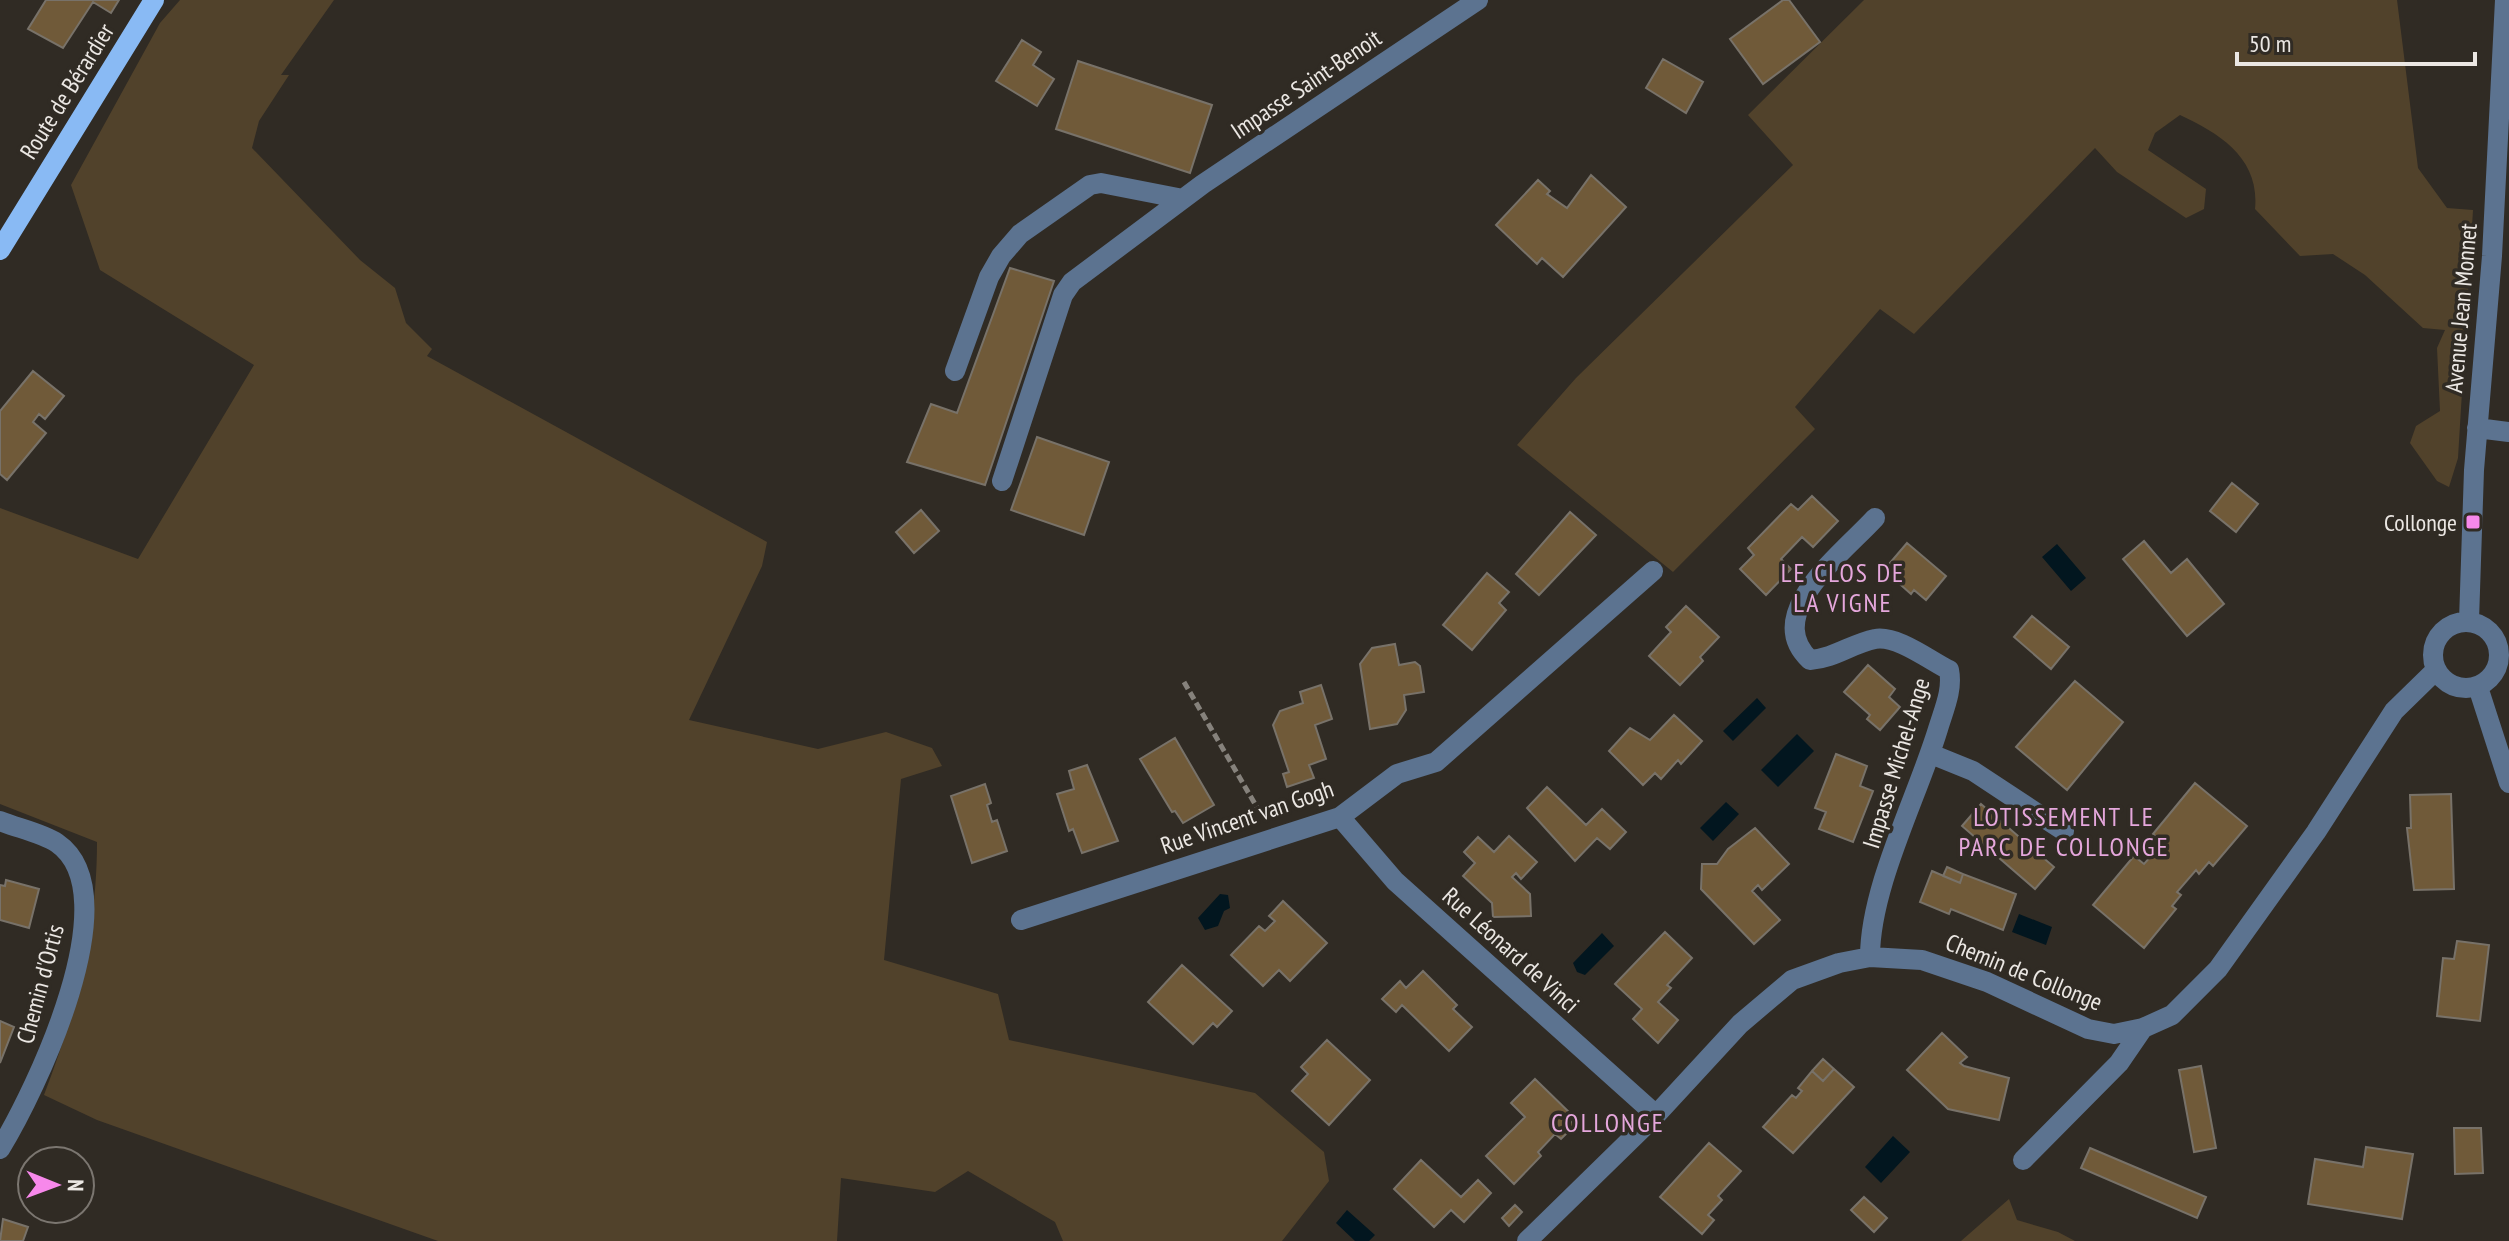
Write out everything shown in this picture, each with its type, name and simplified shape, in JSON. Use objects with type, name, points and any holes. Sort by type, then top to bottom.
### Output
[{"type":"main road","name":"Route de Bérardier","points":[[0,250],[154,0]]},
{"type":"street","name":"Impasse Saint-Benoit","points":[[1002,481],[1063,295],[1088,267],[1203,184],[1478,0]]},
{"type":"street","name":"Avenue Jean Monnet","points":[[2469,621],[2477,428],[2492,256],[2505,0]]},
{"type":"street","points":[[955,371],[989,277],[1020,234],[1090,185],[1101,183],[1183,199]]},
{"type":"street","points":[[2477,428],[2509,432]]},
{"type":"street","name":"Impasse Michel-Ange","points":[[1870,957],[1873,915],[1931,754],[1952,683],[1949,670],[1889,639],[1874,639],[1830,658],[1810,660],[1798,648],[1792,631],[1795,611],[1806,593],[1875,518]]},
{"type":"street","name":"Rue Vincent van Gogh","points":[[1021,920],[1340,817],[1397,774],[1436,762],[1653,571]]},
{"type":"street","points":[[2469,621],[2486,628],[2498,642],[2499,659],[2492,676],[2478,687],[2454,685],[2436,670],[2432,652],[2439,635],[2452,624],[2469,621]]},
{"type":"street","name":"Chemin de Collonge","points":[[1527,1241],[1656,1115],[1740,1024],[1792,980],[1839,963],[1870,957],[1922,960],[1956,970],[2088,1029],[2114,1034],[2143,1028],[2172,1015],[2218,969],[2316,832],[2394,711],[2436,670]]},
{"type":"street","points":[[2478,687],[2509,783]]},
{"type":"street","points":[[1931,754],[1973,771],[2064,831]]},
{"type":"street","name":"Rue Léonard de Vinci","points":[[1340,817],[1395,881],[1656,1115]]},
{"type":"street","name":"Chemin d'Ortis","points":[[0,821],[58,843],[73,861],[84,886],[84,918],[77,964],[49,1054],[0,1149]]},
{"type":"street","points":[[2023,1160],[2119,1063],[2143,1028]]},
{"type":"path","points":[[1184,682],[1274,838]]},
{"type":"shaded area","points":[[180,0],[334,0],[281,75],[289,75],[259,121],[252,148],[360,260],[395,288],[406,323],[432,349],[427,356],[767,542],[762,566],[689,720],[818,749],[886,732],[932,748],[942,766],[901,779],[884,960],[998,994],[1009,1040],[1255,1093],[1324,1152],[1329,1181],[1282,1241],[1063,1241],[1055,1222],[968,1171],[935,1192],[841,1178],[837,1241],[438,1241],[97,1120],[44,1095],[75,1002],[89,939],[97,842],[0,804],[0,508],[138,559],[254,365],[100,270],[71,185],[160,23]]},
{"type":"shaded area","points":[[1864,0],[2397,0],[2418,168],[2447,208],[2473,210],[2458,458],[2449,487],[2437,481],[2410,443],[2416,426],[2440,411],[2437,348],[2445,330],[2423,328],[2365,275],[2333,254],[2300,256],[2255,209],[2251,176],[2235,150],[2210,131],[2180,115],[2155,133],[2148,150],[2206,189],[2204,209],[2186,218],[2117,172],[2095,148],[1914,334],[1880,309],[1795,407],[1815,429],[1673,572],[1517,445],[1576,378],[1793,165],[1748,115]]},
{"type":"shaded area","points":[[2009,1199],[2017,1220],[2058,1232],[2075,1241],[1961,1241]]},
{"type":"water","points":[[2057,544],[2086,578],[2071,591],[2042,557]]},
{"type":"water","points":[[1757,698],[1766,708],[1733,741],[1723,731]]},
{"type":"water","points":[[1797,734],[1814,751],[1778,787],[1761,770]]},
{"type":"water","points":[[1726,802],[1739,814],[1713,841],[1700,828]]},
{"type":"water","points":[[1220,894],[1228,895],[1230,908],[1224,911],[1218,926],[1205,930],[1198,918]]},
{"type":"water","points":[[2019,914],[2052,927],[2046,945],[2012,932]]},
{"type":"water","points":[[1602,933],[1614,946],[1585,975],[1577,972],[1573,963]]},
{"type":"water","points":[[1893,1136],[1910,1152],[1881,1183],[1865,1167]]},
{"type":"water","points":[[1347,1210],[1375,1235],[1369,1241],[1355,1241],[1336,1223]]},
{"type":"building","points":[[46,0],[119,0],[111,13],[93,2],[63,48],[28,29]]},
{"type":"building","points":[[1783,0],[1789,0],[1820,42],[1763,84],[1730,39]]},
{"type":"building","points":[[1022,40],[1041,52],[1033,65],[1054,79],[1037,106],[996,81]]},
{"type":"building","points":[[1663,59],[1703,82],[1686,113],[1646,88]]},
{"type":"building","points":[[1078,61],[1212,105],[1190,173],[1056,129]]},
{"type":"building","points":[[1591,175],[1626,207],[1563,277],[1542,258],[1537,264],[1496,225],[1538,180],[1550,191],[1547,194],[1567,208]]},
{"type":"building","points":[[1010,268],[1054,281],[985,485],[907,462],[931,404],[957,413]]},
{"type":"building","points":[[33,371],[64,396],[45,419],[39,414],[33,422],[46,433],[7,480],[0,474],[0,411]]},
{"type":"building","points":[[1037,437],[1109,462],[1084,535],[1011,510]]},
{"type":"building","points":[[2232,483],[2258,504],[2236,532],[2210,511]]},
{"type":"building","points":[[1812,496],[1838,521],[1813,547],[1802,537],[1781,559],[1791,569],[1766,595],[1740,569],[1754,555],[1748,548],[1791,504],[1798,510]]},
{"type":"building","points":[[921,510],[939,531],[914,553],[896,532]]},
{"type":"building","points":[[1570,512],[1596,535],[1539,595],[1516,574]]},
{"type":"building","points":[[2144,541],[2171,573],[2187,559],[2224,604],[2187,636],[2123,559]]},
{"type":"building","points":[[1907,543],[1946,576],[1926,600],[1914,590],[1911,594],[1884,570]]},
{"type":"building","points":[[1487,573],[1509,592],[1499,603],[1506,610],[1472,650],[1443,625]]},
{"type":"building","points":[[1686,606],[1719,637],[1700,657],[1703,661],[1680,685],[1649,656],[1671,632],[1666,627]]},
{"type":"building","points":[[2032,616],[2069,647],[2051,669],[2014,637]]},
{"type":"building","points":[[1395,644],[1399,665],[1415,662],[1420,666],[1424,692],[1404,695],[1406,710],[1397,724],[1370,729],[1360,664],[1372,648]]},
{"type":"building","points":[[1868,665],[1895,689],[1889,697],[1900,707],[1880,730],[1867,719],[1870,715],[1844,692]]},
{"type":"building","points":[[2075,681],[2123,722],[2067,790],[2016,747]]},
{"type":"building","points":[[1321,685],[1332,719],[1315,725],[1326,759],[1309,765],[1314,778],[1287,787],[1283,774],[1289,772],[1273,725],[1280,711],[1303,703],[1300,692]]},
{"type":"building","points":[[1674,715],[1702,741],[1681,764],[1678,760],[1661,779],[1655,773],[1643,785],[1609,751],[1630,728],[1650,740]]},
{"type":"building","points":[[1175,738],[1214,805],[1183,823],[1175,811],[1172,812],[1140,759]]},
{"type":"building","points":[[1836,754],[1867,766],[1860,786],[1873,791],[1853,842],[1819,829],[1826,812],[1815,808]]},
{"type":"building","points":[[1087,765],[1118,841],[1082,853],[1073,829],[1069,831],[1057,794],[1074,789],[1069,771]]},
{"type":"building","points":[[2195,783],[2247,826],[2213,866],[2209,862],[2199,874],[2196,870],[2177,892],[2181,895],[2172,906],[2176,909],[2144,948],[2093,905],[2134,856],[2144,864],[2163,843],[2153,834]]},
{"type":"building","points":[[985,784],[991,803],[987,805],[992,822],[997,820],[1007,851],[972,863],[951,796]]},
{"type":"building","points":[[1547,787],[1586,825],[1602,809],[1626,832],[1610,849],[1597,838],[1575,861],[1527,808]]},
{"type":"building","points":[[2451,794],[2454,889],[2414,890],[2407,828],[2411,828],[2410,795]]},
{"type":"building","points":[[1981,804],[2054,867],[2035,889],[1962,826]]},
{"type":"building","points":[[1755,828],[1789,864],[1762,890],[1758,885],[1752,891],[1780,920],[1754,944],[1701,889],[1702,864],[1717,864],[1728,849]]},
{"type":"building","points":[[1509,836],[1537,862],[1521,879],[1516,873],[1512,877],[1530,894],[1531,916],[1493,917],[1492,903],[1463,876],[1475,863],[1464,852],[1478,837],[1494,852]]},
{"type":"building","points":[[1947,867],[1963,874],[1960,883],[1943,876]]},
{"type":"building","points":[[1932,871],[1960,883],[1963,874],[2016,894],[2003,930],[1951,909],[1949,914],[1920,902]]},
{"type":"building","points":[[6,880],[39,889],[29,928],[0,920],[0,885],[5,886]]},
{"type":"building","points":[[1283,901],[1327,943],[1290,981],[1279,970],[1263,986],[1231,955],[1259,926],[1265,931],[1275,921],[1269,916]]},
{"type":"building","points":[[1665,932],[1692,958],[1667,985],[1671,988],[1658,1002],[1678,1020],[1658,1043],[1633,1019],[1642,1009],[1615,984]]},
{"type":"building","points":[[2457,941],[2489,945],[2480,1021],[2437,1016],[2443,958],[2454,959]]},
{"type":"building","points":[[1182,965],[1232,1011],[1217,1027],[1213,1023],[1193,1044],[1148,1002]]},
{"type":"building","points":[[1423,971],[1457,1005],[1453,1009],[1472,1027],[1449,1051],[1402,1005],[1396,1012],[1382,999],[1400,981],[1406,988]]},
{"type":"building","points":[[0,1021],[14,1027],[0,1063]]},
{"type":"building","points":[[1942,1033],[1967,1057],[1960,1063],[1964,1066],[2009,1078],[1999,1120],[1948,1109],[1907,1070]]},
{"type":"building","points":[[1327,1040],[1370,1080],[1329,1125],[1292,1091],[1308,1074],[1301,1067]]},
{"type":"building","points":[[1823,1059],[1834,1069],[1823,1081],[1812,1071]]},
{"type":"building","points":[[2201,1066],[2216,1148],[2194,1152],[2179,1070]]},
{"type":"building","points":[[1834,1069],[1854,1087],[1793,1153],[1763,1127],[1792,1095],[1796,1098],[1802,1091],[1798,1088],[1812,1071],[1823,1081]]},
{"type":"building","points":[[1535,1079],[1572,1115],[1568,1119],[1575,1125],[1561,1139],[1555,1134],[1538,1152],[1541,1156],[1514,1184],[1486,1156],[1525,1117],[1511,1103]]},
{"type":"building","points":[[2454,1128],[2481,1128],[2483,1173],[2455,1174]]},
{"type":"building","points":[[1709,1143],[1741,1171],[1718,1196],[1722,1200],[1708,1215],[1714,1220],[1702,1234],[1660,1197]]},
{"type":"building","points":[[2366,1147],[2413,1154],[2402,1219],[2308,1204],[2315,1159],[2363,1167]]},
{"type":"building","points":[[2090,1148],[2206,1197],[2197,1218],[2081,1168]]},
{"type":"building","points":[[1421,1160],[1461,1197],[1478,1180],[1491,1193],[1464,1222],[1451,1210],[1434,1227],[1394,1189]]},
{"type":"building","points":[[1864,1197],[1887,1218],[1874,1232],[1851,1210]]},
{"type":"building","points":[[1515,1205],[1522,1212],[1509,1226],[1502,1218]]},
{"type":"building","points":[[3,1219],[28,1227],[23,1241],[0,1241]]},
{"type":"place","name":"Collonge","points":[[2473,522]]},
{"type":"district","name":"LE CLOS DE LA VIGNE","points":[[1843,587]]},
{"type":"district","name":"LOTISSEMENT LE PARC DE COLLONGE","points":[[2064,831]]},
{"type":"district","name":"COLLONGE","points":[[1608,1122]]}]
